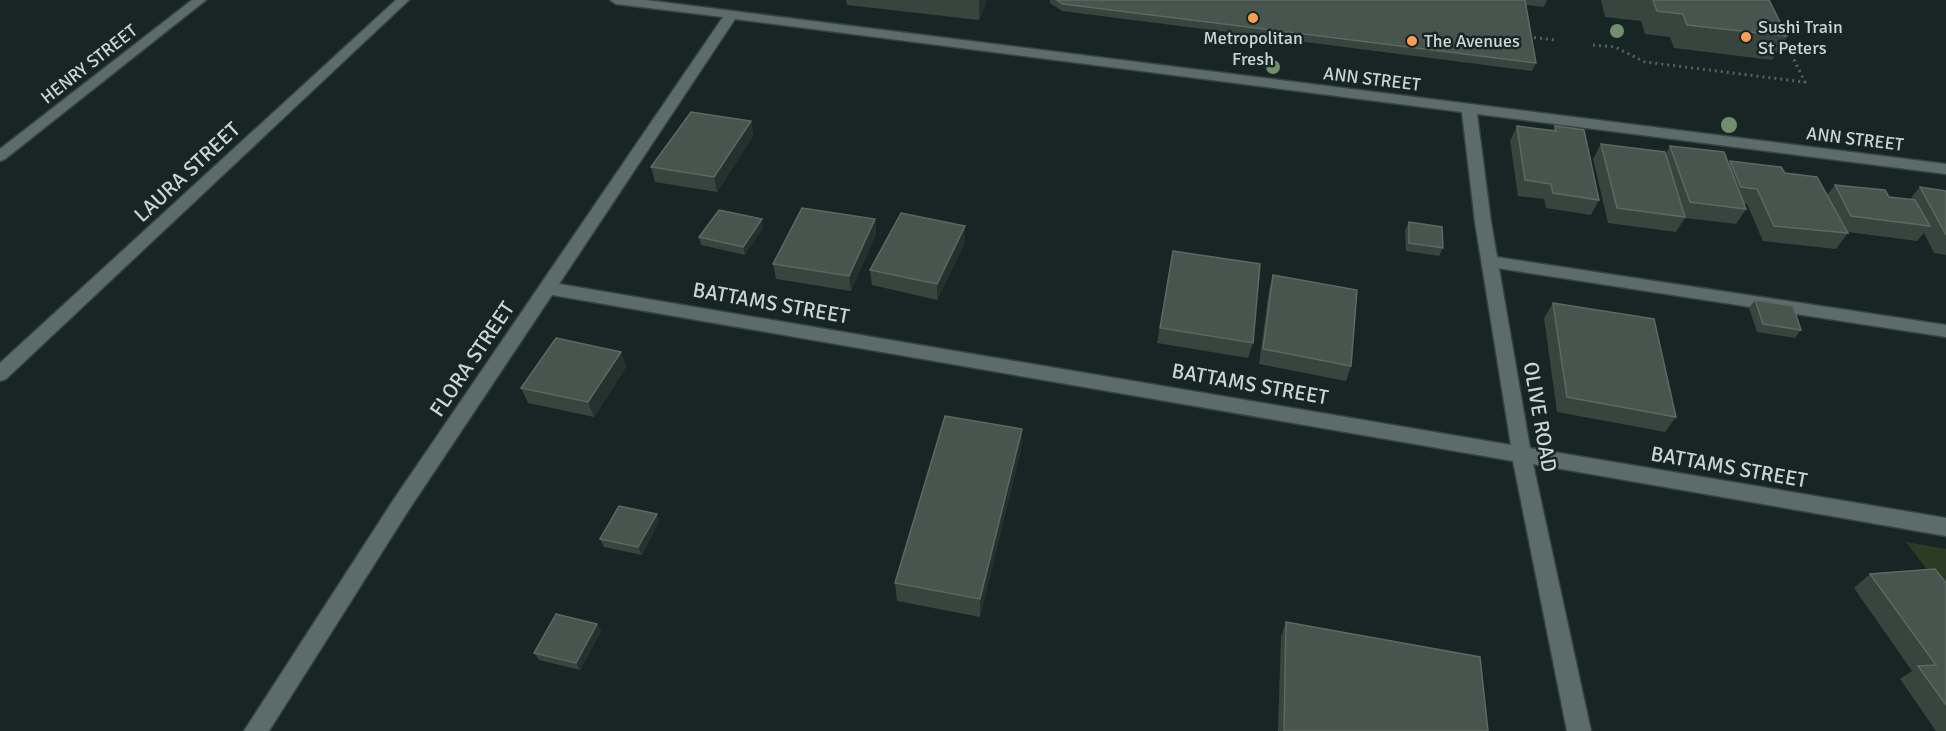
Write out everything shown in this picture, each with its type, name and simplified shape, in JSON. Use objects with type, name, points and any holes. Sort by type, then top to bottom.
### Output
[{"type":"street","name":"HENRY STREET","points":[[4,149],[200,0]]},
{"type":"street","name":"LAURA STREET","points":[[0,374],[403,0]]},
{"type":"street","name":"ANN STREET","points":[[616,0],[1946,169]]},
{"type":"street","name":"FLORA STREET","points":[[256,731],[546,288],[731,15]]},
{"type":"street","name":"OLIVE ROAD","points":[[1469,109],[1490,262],[1523,454],[1559,643],[1579,731]]},
{"type":"street","points":[[1490,262],[1946,331]]},
{"type":"street","name":"BATTAMS STREET","points":[[546,288],[1946,527]]},
{"type":"path","points":[[1593,45],[1614,47],[1645,62],[1805,82],[1781,33]]},
{"type":"path","points":[[1524,36],[1556,40]]},
{"type":"green space","points":[[1906,542],[1946,549],[1946,594]]},
{"type":"building","name":"The Avenues","points":[[1057,0],[1525,0],[1536,63],[1063,4]]},
{"type":"building","points":[[1653,0],[1769,0],[1787,36],[1687,25],[1683,14],[1657,11]]},
{"type":"building","points":[[691,112],[751,121],[714,177],[651,167]]},
{"type":"building","points":[[1517,126],[1556,131],[1555,126],[1584,130],[1599,200],[1553,193],[1551,184],[1525,180]]},
{"type":"building","points":[[1601,144],[1665,152],[1685,217],[1617,208]]},
{"type":"building","points":[[1670,146],[1724,152],[1746,209],[1690,202]]},
{"type":"building","points":[[1730,161],[1781,167],[1785,173],[1817,177],[1848,233],[1774,226],[1757,189],[1741,187]]},
{"type":"building","points":[[1835,185],[1885,190],[1889,197],[1915,200],[1930,226],[1851,216]]},
{"type":"building","points":[[1920,187],[1946,191],[1946,235]]},
{"type":"building","points":[[802,208],[875,219],[849,276],[773,264]]},
{"type":"building","points":[[719,210],[762,219],[743,247],[699,237]]},
{"type":"building","points":[[901,213],[965,226],[937,284],[870,270]]},
{"type":"building","points":[[1409,222],[1442,227],[1443,248],[1409,243]]},
{"type":"building","points":[[1173,251],[1260,264],[1253,343],[1160,328]]},
{"type":"building","points":[[1273,275],[1357,290],[1351,366],[1263,349]]},
{"type":"building","points":[[1755,300],[1793,306],[1801,330],[1763,324]]},
{"type":"building","points":[[1553,303],[1654,319],[1676,417],[1567,397]]},
{"type":"building","points":[[556,338],[621,352],[588,402],[521,388]]},
{"type":"building","points":[[945,416],[1022,429],[980,599],[895,583]]},
{"type":"building","points":[[619,506],[657,514],[638,547],[600,539]]},
{"type":"building","points":[[1935,569],[1946,583],[1946,705],[1918,666],[1936,665],[1870,574]]},
{"type":"building","points":[[556,614],[597,624],[576,663],[534,653]]},
{"type":"building","points":[[1286,622],[1480,657],[1488,731],[1284,731]]},
{"type":"place","name":"Metropolitan Fresh","points":[[1253,18]]},
{"type":"place","name":"Sushi Train St Peters","points":[[1746,37]]},
{"type":"place","name":"The Avenues","points":[[1412,41]]}]
